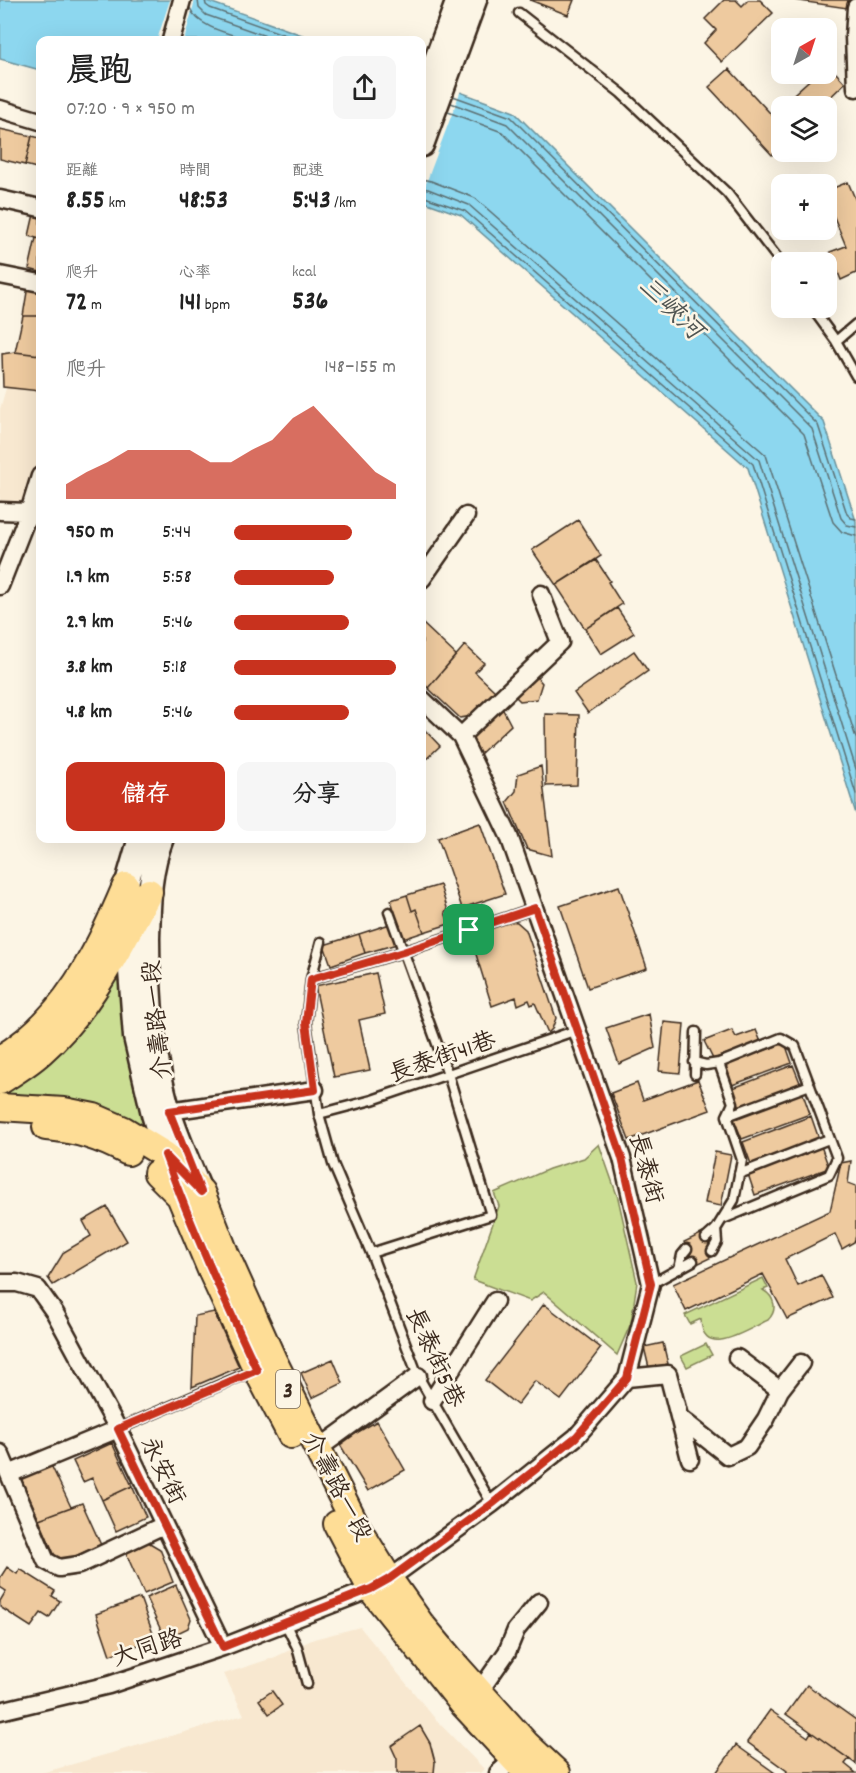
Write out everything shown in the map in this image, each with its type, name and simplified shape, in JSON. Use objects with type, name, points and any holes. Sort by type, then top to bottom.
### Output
[{"type":"main road","points":[[426,86],[458,0]]},
{"type":"main road","points":[[426,134],[475,0]]},
{"type":"main road","name":"介壽路一段","points":[[140,843],[138,889],[159,1071],[211,1270],[257,1370],[380,1584],[463,1704],[513,1769]]},
{"type":"main road","name":"介壽路一段","points":[[138,889],[160,843]]},
{"type":"main road","points":[[0,1081],[41,1052],[70,1021],[105,974],[128,931],[138,889]]},
{"type":"main road","points":[[0,1059],[19,1048],[53,1015],[138,889]]},
{"type":"main road","name":"介壽路一段","points":[[128,931],[135,1037],[165,1155]]},
{"type":"main road","name":"3","points":[[0,1107],[64,1111],[94,1118],[124,1131],[165,1155],[190,1194]]},
{"type":"main road","name":"3","points":[[0,1124],[58,1128],[88,1135],[118,1146],[190,1194]]},
{"type":"main road","name":"介壽路一段","points":[[190,1194],[225,1253],[273,1360],[357,1527],[380,1584],[420,1623],[526,1744],[557,1773]]},
{"type":"street","points":[[172,36],[182,0]]},
{"type":"street","points":[[856,7],[854,36],[856,85]]},
{"type":"street","points":[[0,109],[36,120]]},
{"type":"street","points":[[0,199],[36,207]]},
{"type":"street","points":[[0,275],[36,282]]},
{"type":"street","points":[[0,511],[35,514],[0,586]]},
{"type":"street","points":[[426,573],[466,516]]},
{"type":"street","points":[[461,736],[560,642],[541,594]]},
{"type":"street","name":"長泰街","points":[[380,1584],[492,1504],[576,1437],[627,1378],[651,1284],[622,1158],[509,836],[461,736],[426,703]]},
{"type":"street","points":[[169,1111],[315,1090]]},
{"type":"street","name":"永安街","points":[[0,1283],[17,1283],[38,1290],[55,1313],[118,1429],[223,1647]]},
{"type":"street","points":[[432,1401],[495,1301]]},
{"type":"street","points":[[737,1358],[780,1390]]},
{"type":"street","points":[[679,1417],[728,1456],[747,1447],[766,1419],[780,1390],[801,1363]]},
{"type":"street","points":[[627,1378],[668,1374],[690,1459]]},
{"type":"street","points":[[318,1449],[418,1376]]},
{"type":"street","points":[[9,1474],[118,1429]]},
{"type":"street","points":[[0,1453],[46,1562],[59,1568],[79,1565],[164,1525]]},
{"type":"street","name":"大同路","points":[[0,1711],[109,1684],[223,1647],[380,1584]]},
{"type":"street","points":[[479,1692],[507,1652],[516,1630],[539,1602]]},
{"type":"lane","points":[[519,13],[621,93],[727,193],[773,252]]},
{"type":"lane","points":[[819,318],[836,341],[856,376]]},
{"type":"lane","points":[[836,341],[856,324]]},
{"type":"lane","points":[[311,979],[403,952],[535,908]]},
{"type":"lane","points":[[371,1253],[491,1215],[448,1074],[389,912]]},
{"type":"lane","name":"長泰街5巷","points":[[321,942],[311,979],[306,1023],[319,1114],[333,1164],[371,1253],[418,1376],[492,1504]]},
{"type":"lane","name":"長泰街41巷","points":[[319,1114],[372,1100],[577,1030]]},
{"type":"lane","points":[[695,1074],[696,1032]]},
{"type":"lane","points":[[694,1062],[706,1065],[719,1063],[781,1038],[795,1046],[837,1158],[829,1175],[723,1219]]},
{"type":"lane","points":[[706,1238],[716,1229],[734,1200],[742,1160],[727,1116],[733,1103],[719,1063]]},
{"type":"lane","points":[[727,1116],[810,1085]]},
{"type":"lane","points":[[739,1174],[829,1139]]},
{"type":"lane","points":[[712,1251],[717,1242],[716,1229]]},
{"type":"lane","points":[[679,1269],[682,1255],[687,1249]]},
{"type":"lane","points":[[651,1284],[693,1261]]},
{"type":"lane","points":[[118,1429],[257,1370]]},
{"type":"lane","points":[[285,1623],[297,1647],[307,1684]]},
{"type":"shaded area","points":[[36,285],[36,511],[0,506],[0,409]]},
{"type":"shaded area","points":[[360,1627],[437,1721],[484,1769],[480,1773],[42,1773],[244,1715],[224,1674],[273,1658],[314,1639]]},
{"type":"green space","points":[[122,965],[151,1133],[88,1103],[44,1095],[0,1097],[0,1091],[56,1056],[87,1020]]},
{"type":"green space","points":[[599,1144],[618,1198],[637,1282],[631,1323],[617,1355],[544,1292],[530,1301],[473,1280],[499,1206],[494,1193],[549,1169],[584,1158]]},
{"type":"green space","points":[[763,1278],[768,1288],[763,1290],[774,1304],[773,1312],[768,1320],[749,1330],[727,1339],[717,1340],[709,1338],[703,1331],[701,1319],[690,1324],[685,1315]]},
{"type":"green space","points":[[706,1344],[712,1355],[687,1367],[681,1356]]},
{"type":"water","points":[[0,0],[204,0],[305,36],[36,36],[36,69],[0,59]]},
{"type":"water","name":"三峽河","points":[[426,79],[514,112],[824,422],[856,521],[856,814],[748,468],[461,215],[426,202]]},
{"type":"pier","points":[[170,0],[195,0],[185,36],[158,36]]},
{"type":"pier","points":[[426,77],[461,90],[426,183]]},
{"type":"building","points":[[530,0],[574,0],[568,15]]},
{"type":"building","points":[[724,0],[736,0],[742,6],[748,0],[760,0],[773,13],[722,62],[704,43],[716,30],[705,19]]},
{"type":"building","points":[[793,0],[848,0],[847,8]]},
{"type":"building","points":[[729,69],[771,114],[771,154],[709,87]]},
{"type":"building","points":[[837,74],[845,83],[831,96],[792,96],[805,84],[837,84]]},
{"type":"building","points":[[0,129],[32,136],[25,165],[0,159]]},
{"type":"building","points":[[32,136],[36,137],[36,168],[25,165]]},
{"type":"building","points":[[848,182],[856,201],[856,273],[841,280],[837,270],[837,252],[830,252],[846,246],[837,224],[837,186]]},
{"type":"building","points":[[34,214],[36,214],[36,238],[29,236]]},
{"type":"building","points":[[36,238],[36,271],[29,269]]},
{"type":"building","points":[[28,286],[36,288],[36,316],[23,316]]},
{"type":"building","points":[[23,316],[36,316],[36,355],[15,352]]},
{"type":"building","points":[[15,352],[36,355],[36,391],[3,387],[2,354]]},
{"type":"building","points":[[578,520],[601,556],[556,585],[532,550]]},
{"type":"building","points":[[596,560],[622,604],[585,629],[556,585]]},
{"type":"building","points":[[617,608],[634,633],[601,654],[585,629]]},
{"type":"building","points":[[426,627],[456,655],[428,688],[426,686]]},
{"type":"building","points":[[465,645],[484,663],[475,672],[495,691],[472,716],[460,718],[428,688]]},
{"type":"building","points":[[634,651],[648,671],[588,713],[574,693]]},
{"type":"building","points":[[535,675],[542,683],[537,699],[520,701],[513,694]]},
{"type":"building","points":[[501,706],[511,725],[479,755],[470,736]]},
{"type":"building","points":[[545,714],[579,715],[577,785],[546,786]]},
{"type":"building","points":[[426,731],[440,746],[426,759]]},
{"type":"building","points":[[541,766],[552,856],[527,849],[507,802],[516,791],[518,774]]},
{"type":"building","points":[[480,823],[505,894],[462,908],[438,838]]},
{"type":"building","points":[[440,885],[448,911],[445,912],[449,924],[424,932],[416,909],[412,911],[407,895]]},
{"type":"building","points":[[619,886],[647,968],[588,988],[560,906]]},
{"type":"building","points":[[407,895],[412,911],[416,909],[424,932],[403,939],[391,900]]},
{"type":"building","points":[[509,921],[517,922],[526,930],[556,1018],[548,1033],[535,1003],[531,1005],[529,1000],[518,1005],[516,997],[492,1006],[470,935]]},
{"type":"building","points":[[390,924],[397,944],[365,953],[359,934]]},
{"type":"building","points":[[359,934],[365,953],[331,965],[324,945]]},
{"type":"building","points":[[376,973],[385,1014],[359,1020],[370,1070],[334,1077],[315,986]]},
{"type":"building","points":[[649,1014],[655,1048],[619,1064],[606,1028]]},
{"type":"building","points":[[664,1022],[684,1024],[680,1073],[659,1071]]},
{"type":"building","points":[[732,1030],[736,1037],[756,1030],[761,1042],[713,1059],[704,1041]]},
{"type":"building","points":[[785,1043],[792,1063],[732,1085],[724,1065]]},
{"type":"building","points":[[793,1065],[801,1085],[740,1108],[733,1088]]},
{"type":"building","points":[[698,1080],[710,1110],[629,1140],[611,1093],[637,1083],[643,1100]]},
{"type":"building","points":[[802,1091],[810,1114],[742,1139],[733,1117]]},
{"type":"building","points":[[811,1116],[819,1139],[751,1164],[743,1142]]},
{"type":"building","points":[[821,1146],[829,1168],[755,1195],[748,1174]]},
{"type":"building","points":[[715,1152],[731,1155],[721,1206],[705,1203]]},
{"type":"building","points":[[851,1161],[848,1183],[856,1186],[854,1242],[842,1249],[835,1234],[785,1259],[798,1286],[821,1275],[833,1298],[787,1319],[763,1274],[686,1311],[673,1284],[830,1211],[841,1163]]},
{"type":"building","points":[[107,1207],[127,1241],[53,1285],[48,1278],[64,1252],[91,1236],[83,1221]]},
{"type":"building","points":[[703,1233],[714,1256],[695,1265],[684,1242]]},
{"type":"building","points":[[544,1304],[601,1348],[561,1400],[535,1381],[517,1405],[485,1380]]},
{"type":"building","points":[[214,1312],[239,1367],[192,1387],[195,1316]]},
{"type":"building","points":[[663,1343],[668,1364],[649,1368],[644,1347]]},
{"type":"building","points":[[333,1359],[343,1383],[312,1398],[301,1373]]},
{"type":"building","points":[[377,1421],[405,1470],[368,1491],[339,1443]]},
{"type":"building","points":[[112,1443],[132,1486],[102,1500],[92,1478],[83,1482],[73,1461]]},
{"type":"building","points":[[51,1465],[71,1507],[39,1519],[20,1477]]},
{"type":"building","points":[[132,1486],[146,1517],[116,1531],[102,1500]]},
{"type":"building","points":[[82,1503],[101,1545],[66,1560],[55,1556],[39,1519]]},
{"type":"building","points":[[148,1542],[160,1549],[173,1582],[144,1594],[125,1551]]},
{"type":"building","points":[[7,1567],[17,1574],[20,1569],[55,1591],[52,1596],[60,1601],[49,1618],[41,1613],[31,1627],[0,1607],[0,1601],[6,1591],[0,1587],[0,1578]]},
{"type":"building","points":[[176,1585],[191,1619],[188,1628],[165,1639],[146,1598]]},
{"type":"building","points":[[140,1598],[155,1639],[110,1655],[96,1614]]},
{"type":"building","points":[[807,1685],[856,1720],[856,1764],[786,1714]]},
{"type":"building","points":[[272,1691],[282,1705],[269,1714],[259,1700]]},
{"type":"building","points":[[770,1710],[808,1737],[811,1732],[849,1759],[845,1764],[856,1773],[786,1773],[787,1771],[747,1742]]},
{"type":"building","points":[[420,1726],[430,1743],[435,1762],[434,1773],[397,1773],[397,1759],[391,1746]]},
{"type":"building","points":[[736,1745],[775,1773],[716,1773]]},
{"type":"route","points":[[535,908],[622,1158],[651,1284],[627,1378],[576,1437],[492,1504],[389,1579],[371,1589],[223,1647],[118,1429],[257,1370],[211,1270],[165,1155],[201,1192],[169,1111],[315,1090],[306,1023],[311,979],[469,930],[535,908]]}]
